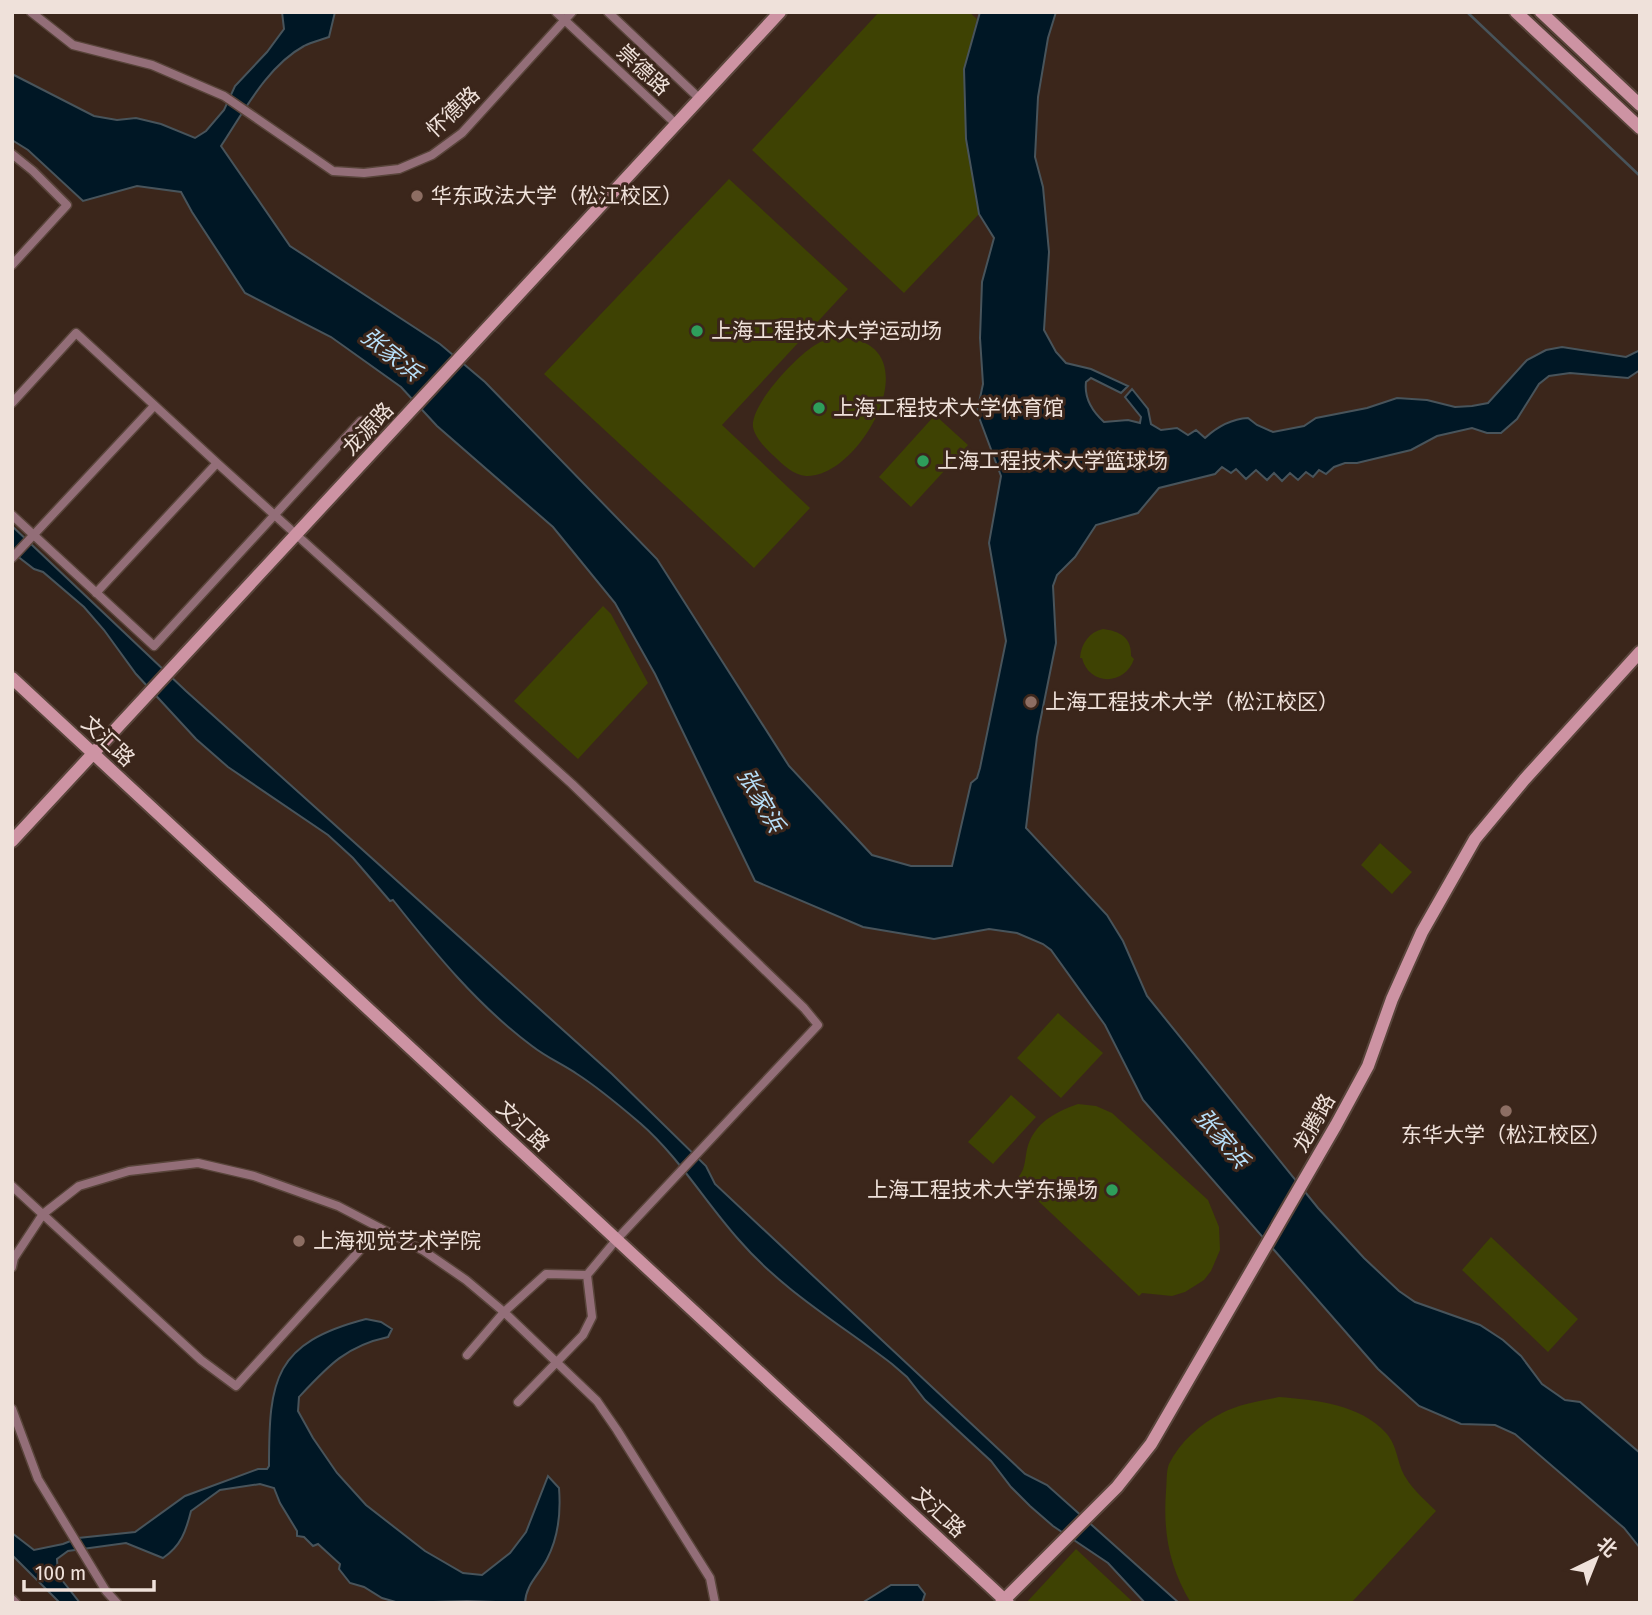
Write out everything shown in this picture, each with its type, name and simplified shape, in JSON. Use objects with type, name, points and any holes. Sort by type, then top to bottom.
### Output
[{"type":"main road","name":"龙源路","points":[[12,841],[780,12]]},
{"type":"main road","points":[[1516,12],[1640,128]]},
{"type":"main road","points":[[1547,14],[1640,105]]},
{"type":"main road","name":"龙腾路","points":[[1005,1602],[1117,1487],[1151,1444],[1368,1066],[1392,999],[1422,932],[1475,839],[1524,780],[1640,652]]},
{"type":"main road","name":"文汇路","points":[[12,678],[1005,1602]]},
{"type":"street","name":"怀德路","points":[[31,12],[73,45],[152,65],[224,96],[333,171],[364,173],[399,169],[432,155],[462,133],[572,12]]},
{"type":"street","name":"崇德路","points":[[556,12],[676,124]]},
{"type":"street","name":"崇德路","points":[[608,12],[700,99]]},
{"type":"street","points":[[12,154],[67,205],[12,265]]},
{"type":"street","points":[[12,403],[76,334],[572,784],[804,1008],[818,1025],[617,1239],[587,1275],[592,1317],[583,1335],[518,1402]]},
{"type":"street","points":[[12,558],[154,405]]},
{"type":"street","points":[[12,515],[154,646],[361,421]]},
{"type":"street","points":[[96,593],[217,463]]},
{"type":"street","points":[[12,1267],[14,1258],[43,1214],[79,1186],[129,1171],[198,1163],[266,1180],[338,1206],[424,1251],[466,1280],[504,1312],[597,1401],[710,1578],[715,1603]]},
{"type":"street","points":[[12,1186],[201,1360],[236,1386],[380,1228]]},
{"type":"street","points":[[467,1355],[504,1312],[546,1275],[587,1275]]},
{"type":"street","points":[[12,1409],[38,1479],[106,1591],[117,1603]]},
{"type":"street","points":[[12,1599],[16,1603]]},
{"type":"shaded area","points":[[879,12],[969,12],[977,19],[964,69],[966,139],[979,214],[904,293],[752,150]]},
{"type":"shaded area","name":"上海工程技术大学运动场","points":[[729,179],[848,289],[722,425],[810,508],[754,568],[544,374]]},
{"type":"shaded area","name":"上海工程技术大学体育馆","points":[[832,338],[864,343],[881,358],[886,380],[880,406],[867,432],[849,455],[828,471],[806,476],[793,472],[768,451],[754,431],[754,418],[767,394],[788,369],[820,342]]},
{"type":"shaded area","name":"上海工程技术大学篮球场","points":[[935,415],[968,445],[911,507],[879,477]]},
{"type":"shaded area","points":[[603,606],[611,614],[648,683],[578,759],[514,701]]},
{"type":"shaded area","points":[[1103,629],[1124,636],[1134,659],[1123,674],[1115,678],[1099,678],[1092,674],[1080,658],[1087,639]]},
{"type":"shaded area","points":[[1380,843],[1412,872],[1392,894],[1361,865]]},
{"type":"shaded area","points":[[1058,1013],[1103,1053],[1061,1098],[1017,1058]]},
{"type":"shaded area","points":[[1011,1095],[1036,1117],[993,1164],[968,1142]]},
{"type":"shaded area","name":"上海工程技术大学东操场","points":[[1078,1104],[1096,1106],[1112,1113],[1208,1200],[1219,1227],[1220,1250],[1204,1280],[1185,1292],[1172,1296],[1142,1293],[1139,1296],[1016,1180],[1022,1171],[1028,1145],[1037,1128],[1051,1116]]},
{"type":"shaded area","points":[[1491,1237],[1578,1319],[1548,1352],[1462,1270]]},
{"type":"shaded area","points":[[1279,1397],[1336,1405],[1375,1423],[1390,1438],[1409,1482],[1436,1511],[1351,1603],[1191,1603],[1177,1576],[1169,1549],[1165,1506],[1169,1464],[1185,1441],[1214,1417],[1236,1407]]},
{"type":"shaded area","points":[[1076,1549],[1134,1603],[1026,1603]]},
{"type":"water","name":"张家浜","points":[[282,12],[335,12],[329,37],[304,46],[279,65],[257,91],[221,146],[290,246],[440,344],[485,382],[657,559],[789,766],[872,855],[911,866],[952,866],[971,783],[977,778],[980,768],[1006,641],[989,543],[1001,476],[977,412],[983,384],[980,338],[982,282],[994,238],[979,214],[966,139],[964,69],[980,12],[1056,12],[1048,38],[1038,97],[1035,157],[1043,187],[1049,252],[1044,330],[1056,352],[1066,363],[1091,369],[1128,386],[1121,393],[1091,378],[1086,382],[1090,404],[1104,422],[1128,420],[1140,423],[1141,417],[1125,397],[1132,389],[1148,409],[1151,424],[1161,430],[1177,428],[1188,435],[1196,430],[1205,438],[1236,420],[1248,418],[1273,432],[1304,426],[1316,418],[1367,408],[1397,398],[1427,400],[1455,407],[1472,406],[1488,403],[1527,360],[1546,350],[1562,347],[1626,357],[1640,350],[1640,370],[1628,378],[1570,373],[1549,376],[1539,384],[1517,419],[1501,433],[1487,433],[1472,428],[1437,436],[1411,450],[1357,463],[1345,463],[1326,474],[1319,470],[1313,477],[1306,472],[1298,480],[1290,473],[1282,481],[1274,473],[1267,480],[1256,470],[1246,479],[1236,469],[1231,473],[1222,467],[1215,474],[1159,488],[1138,513],[1096,525],[1075,557],[1057,575],[1053,586],[1056,643],[1037,737],[1026,828],[1107,915],[1123,941],[1147,996],[1318,1208],[1364,1258],[1399,1291],[1415,1302],[1480,1325],[1503,1340],[1521,1356],[1542,1384],[1565,1400],[1580,1402],[1640,1453],[1640,1548],[1624,1528],[1515,1434],[1495,1425],[1461,1424],[1419,1406],[1378,1369],[1143,1100],[1105,1025],[1051,950],[1017,933],[989,929],[934,939],[863,927],[755,881],[655,674],[615,603],[553,527],[437,426],[401,387],[331,337],[245,293],[181,192],[137,186],[83,201],[28,150],[12,140],[12,74],[94,116],[117,120],[136,118],[161,124],[195,138],[206,131],[224,110],[235,86],[267,52],[284,29]]},
{"type":"water","points":[[12,526],[186,691],[612,1074],[706,1166],[715,1184],[1025,1474],[1047,1485],[1179,1603],[1145,1603],[1108,1563],[1053,1526],[1030,1506],[991,1461],[925,1400],[907,1377],[774,1275],[739,1240],[667,1150],[640,1123],[593,1085],[532,1046],[493,1013],[441,959],[393,900],[390,901],[353,858],[328,835],[228,767],[196,739],[136,674],[84,607],[43,572],[34,569],[12,552]]},
{"type":"water","points":[[366,1319],[381,1322],[392,1329],[388,1337],[349,1352],[319,1376],[299,1397],[298,1411],[313,1438],[337,1473],[366,1505],[425,1551],[463,1573],[482,1575],[510,1553],[526,1532],[548,1476],[559,1488],[558,1524],[551,1550],[530,1585],[525,1603],[399,1603],[382,1598],[364,1587],[350,1583],[339,1569],[340,1564],[318,1544],[313,1546],[304,1537],[297,1536],[297,1531],[274,1488],[260,1484],[220,1490],[191,1511],[182,1538],[163,1558],[126,1543],[68,1551],[57,1559],[58,1575],[80,1603],[60,1603],[12,1555],[12,1533],[34,1550],[78,1538],[135,1532],[185,1496],[258,1469],[267,1469],[271,1410],[275,1388],[283,1369],[295,1353],[312,1340]]},
{"type":"water","points":[[891,1585],[918,1585],[925,1594],[922,1603],[862,1603]]},
{"type":"waterway","points":[[1467,12],[1640,176]]},
{"type":"place","name":"华东政法大学（松江校区）","points":[[417,196]]},
{"type":"place","name":"上海工程技术大学运动场","points":[[697,331]]},
{"type":"place","name":"上海工程技术大学体育馆","points":[[819,408]]},
{"type":"place","name":"上海工程技术大学篮球场","points":[[923,461]]},
{"type":"place","name":"上海工程技术大学（松江校区）","points":[[1031,702]]},
{"type":"place","name":"东华大学（松江校区）","points":[[1506,1111]]},
{"type":"place","name":"上海工程技术大学东操场","points":[[1112,1190]]},
{"type":"place","name":"上海视觉艺术学院","points":[[299,1241]]}]
